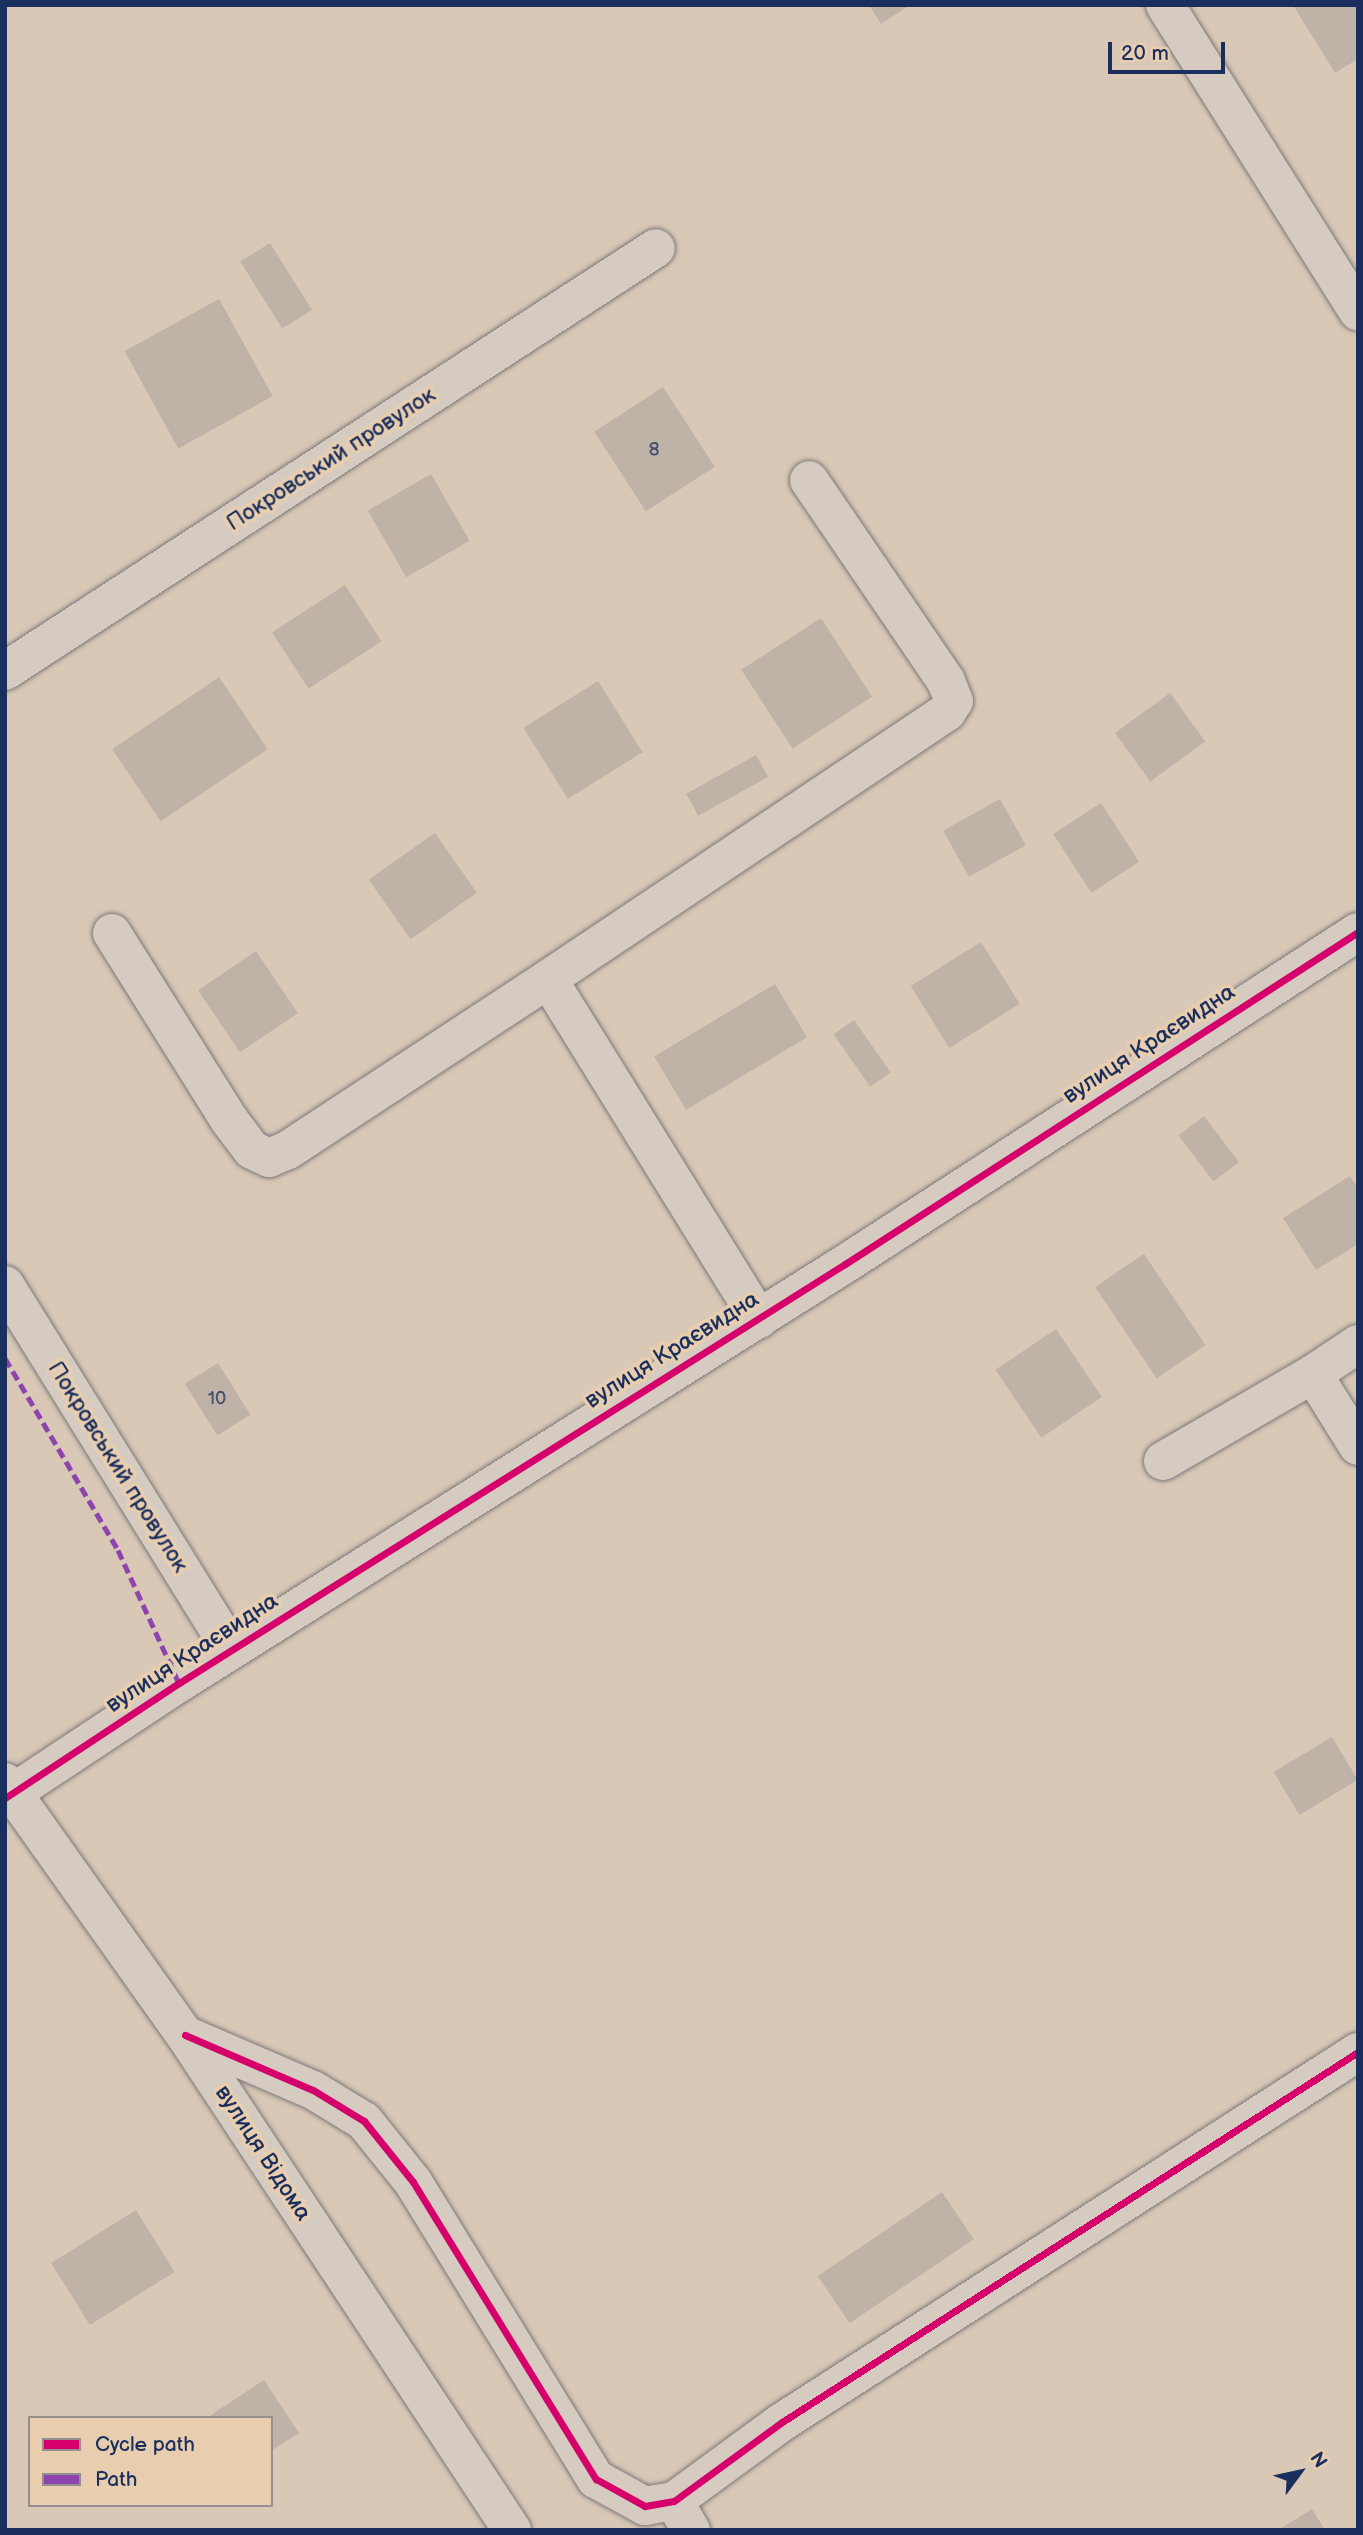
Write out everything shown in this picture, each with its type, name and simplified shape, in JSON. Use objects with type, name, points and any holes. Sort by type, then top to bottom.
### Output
[{"type":"street","points":[[1165,5],[1358,311]]},
{"type":"street","name":"Покровський провулок","points":[[5,671],[656,248]]},
{"type":"street","points":[[112,933],[230,1121],[252,1150],[270,1158],[288,1150],[947,712],[954,701],[946,681],[809,481]]},
{"type":"street","name":"вулиця Краєвидна","points":[[8,1791],[758,1318],[1358,932]]},
{"type":"street","points":[[548,979],[758,1318]]},
{"type":"street","name":"Покровський провулок","points":[[5,1285],[230,1650]]},
{"type":"street","points":[[1163,1461],[1358,1345]]},
{"type":"street","points":[[1313,1374],[1358,1446]]},
{"type":"street","name":"вулиця Відома","points":[[8,1791],[186,2035],[512,2530]]},
{"type":"street","points":[[186,2035],[313,2090],[364,2121],[412,2182],[596,2479],[645,2506],[682,2515],[782,2422],[1358,2052]]},
{"type":"building","points":[[869,5],[910,5],[881,24]]},
{"type":"building","points":[[1293,5],[1358,5],[1358,59],[1335,73]]},
{"type":"building","points":[[270,243],[312,310],[282,329],[240,262]]},
{"type":"building","points":[[219,299],[273,396],[178,448],[125,351]]},
{"type":"building","points":[[663,387],[715,467],[646,511],[594,432]]},
{"type":"building","points":[[431,474],[470,541],[406,577],[368,510]]},
{"type":"building","points":[[345,585],[381,641],[309,689],[272,632]]},
{"type":"building","points":[[821,618],[872,697],[793,749],[741,670]]},
{"type":"building","points":[[219,677],[268,749],[161,821],[112,749]]},
{"type":"building","points":[[598,681],[643,752],[568,799],[523,728]]},
{"type":"building","points":[[1170,693],[1205,742],[1150,782],[1115,733]]},
{"type":"building","points":[[756,755],[768,777],[698,816],[686,794]]},
{"type":"building","points":[[1000,799],[1026,845],[969,877],[943,831]]},
{"type":"building","points":[[1101,803],[1139,862],[1091,893],[1053,834]]},
{"type":"building","points":[[435,833],[477,893],[411,939],[369,879]]},
{"type":"building","points":[[981,942],[1020,1004],[949,1048],[911,986]]},
{"type":"building","points":[[256,951],[298,1013],[240,1052],[198,990]]},
{"type":"building","points":[[775,984],[807,1037],[686,1110],[654,1057]]},
{"type":"building","points":[[854,1020],[891,1072],[870,1087],[834,1034]]},
{"type":"building","points":[[1204,1116],[1239,1162],[1213,1182],[1178,1135]]},
{"type":"building","points":[[1350,1176],[1358,1189],[1358,1244],[1316,1270],[1283,1218]]},
{"type":"building","points":[[1144,1254],[1206,1345],[1157,1378],[1095,1287]]},
{"type":"building","points":[[1056,1329],[1102,1397],[1041,1438],[995,1370]]},
{"type":"building","points":[[218,1363],[250,1415],[217,1435],[185,1384]]},
{"type":"building","points":[[1332,1737],[1358,1780],[1299,1815],[1274,1772]]},
{"type":"building","points":[[942,2192],[974,2239],[850,2323],[818,2276]]},
{"type":"building","points":[[136,2210],[175,2272],[90,2325],[51,2263]]},
{"type":"building","points":[[264,2380],[299,2433],[273,2450],[273,2416],[211,2415]]},
{"type":"building","points":[[1312,2509],[1325,2530],[1278,2530]]},
{"type":"marked path","points":[[5,1358],[118,1550],[179,1683]]},
{"type":"cycle path","points":[[5,1798],[179,1683],[845,1264],[1358,932]]},
{"type":"cycle path","points":[[185,2035],[313,2090],[364,2121],[413,2182],[596,2479],[645,2506],[674,2501],[782,2422],[1358,2052]]}]
